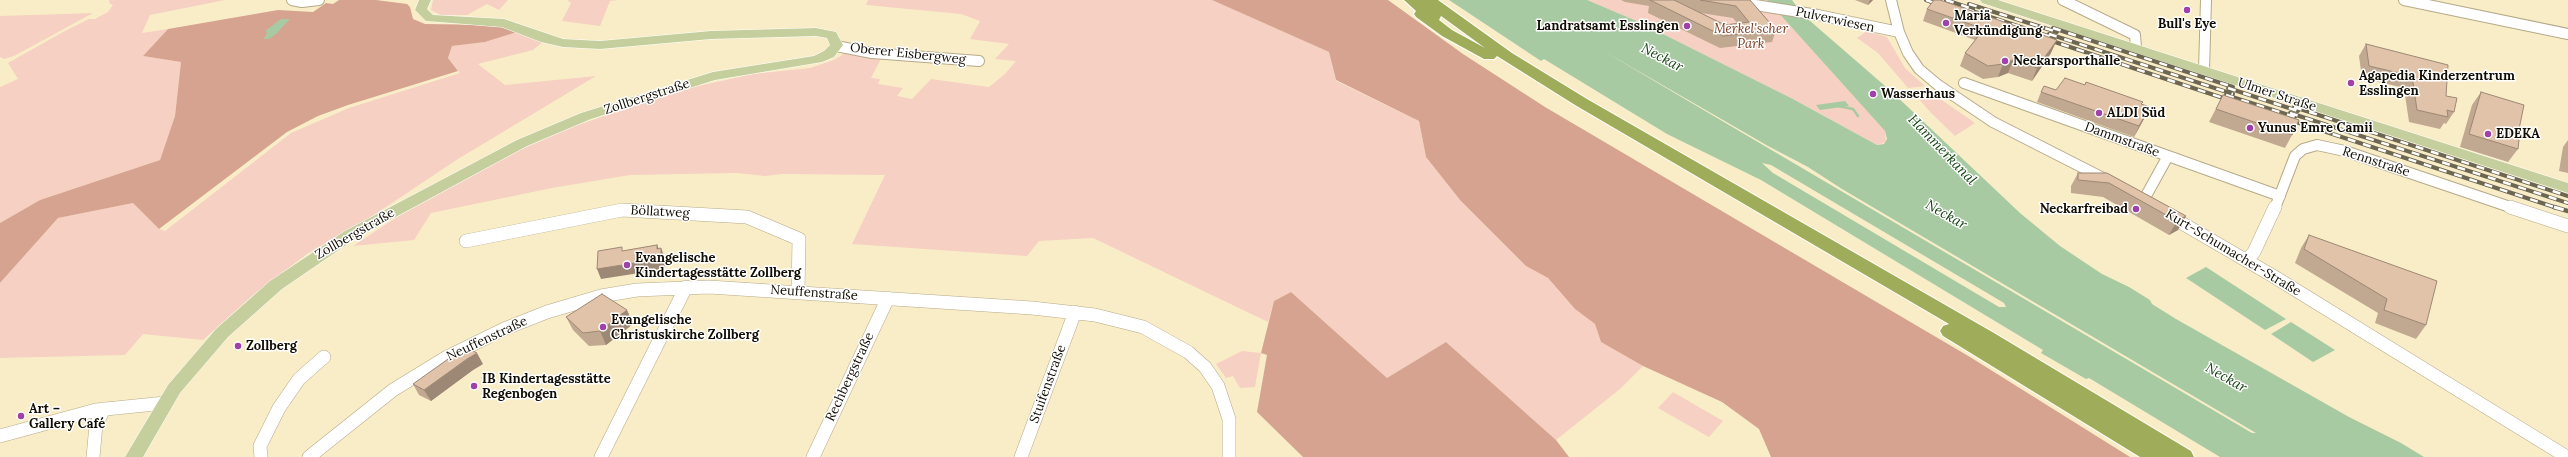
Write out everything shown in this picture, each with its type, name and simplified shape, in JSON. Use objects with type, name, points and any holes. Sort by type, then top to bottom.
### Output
[{"type":"highway","points":[[1400,0],[1447,33],[1489,56]]},
{"type":"highway","points":[[1411,0],[1489,56],[1604,129],[2037,383],[2158,457]]},
{"type":"highway","points":[[1428,0],[1507,56],[1580,102],[2013,354],[2183,457]]},
{"type":"main road","points":[[425,0],[421,10],[430,18],[504,23],[563,43],[600,45],[718,34],[816,32],[832,35],[837,42],[836,46]]},
{"type":"main road","name":"Ulmer Straße","points":[[1986,0],[2568,188]]},
{"type":"main road","name":"Zollbergstraße","points":[[134,457],[165,403],[189,370],[222,333],[290,274],[350,235],[500,155],[558,128],[645,97],[721,74],[817,59],[829,54],[836,46]]},
{"type":"street","points":[[292,0],[302,2],[319,0]]},
{"type":"street","name":"Pulverwiesen","points":[[1724,0],[1753,6],[1809,14],[1899,32]]},
{"type":"street","points":[[1890,0],[1905,47],[1919,69],[1957,100],[1998,125],[2120,187]]},
{"type":"street","points":[[2063,0],[2135,35],[2136,48]]},
{"type":"street","points":[[2204,71],[2206,0]]},
{"type":"street","points":[[2404,0],[2568,34]]},
{"type":"street","points":[[1753,6],[1762,18]]},
{"type":"street","name":"Oberer Eisbergweg","points":[[836,46],[872,53],[979,61]]},
{"type":"street","name":"Dammstraße","points":[[1964,83],[2280,196]]},
{"type":"street","name":"Rennstraße","points":[[2247,260],[2254,252],[2280,196],[2295,156],[2306,147],[2323,146],[2345,151],[2568,226]]},
{"type":"street","name":"Kurt-Schumacher-Straße","points":[[2168,156],[2142,195],[2154,207],[2247,260],[2567,457]]},
{"type":"street","name":"Böllatweg","points":[[466,241],[622,210],[747,217],[799,239],[798,291]]},
{"type":"street","points":[[601,457],[661,341],[686,287]]},
{"type":"street","name":"Neuffenstraße","points":[[309,457],[345,426],[393,390],[447,357],[486,337],[547,312],[589,299],[637,290],[686,287],[798,291],[1075,312],[1118,320],[1152,330],[1170,340],[1197,359],[1218,386],[1226,406],[1229,419],[1229,457]]},
{"type":"street","name":"Rechbergstraße","points":[[813,457],[888,298]]},
{"type":"street","name":"Stuifenstraße","points":[[1021,457],[1075,312]]},
{"type":"street","points":[[261,457],[260,446],[266,430],[279,408],[299,379],[324,357]]},
{"type":"street","points":[[0,436],[104,409],[165,403]]},
{"type":"street","points":[[92,457],[96,425],[104,409]]},
{"type":"green space","points":[[109,0],[225,0],[150,15],[142,33],[168,29],[143,56],[181,62],[175,116],[160,160],[40,200],[0,223],[0,87],[18,79],[8,63],[63,32],[89,19],[95,19],[108,12],[113,5],[110,4]]},
{"type":"green space","points":[[433,0],[508,0],[499,10],[487,4],[467,15],[441,15],[431,10]]},
{"type":"green space","points":[[567,0],[619,0],[610,1],[600,26],[562,21],[571,3]]},
{"type":"green space","points":[[868,0],[1212,0],[1329,52],[1336,81],[1419,121],[1426,157],[1460,200],[1526,266],[1548,278],[1575,309],[1595,324],[1601,342],[1643,366],[1620,389],[1556,440],[1446,342],[1387,378],[1291,292],[1274,301],[1268,322],[1093,238],[1039,241],[1027,256],[852,244],[885,175],[782,174],[765,176],[737,173],[630,175],[552,188],[431,213],[414,240],[353,246],[397,217],[524,148],[578,125],[680,90],[753,74],[810,68],[834,60],[848,51],[883,55],[871,78],[880,79],[878,84],[903,88],[897,96],[912,99],[931,79],[989,87],[1005,74],[1016,61],[995,59],[1009,44],[970,39],[980,21],[961,14],[866,5]]},
{"type":"green space","name":"Merkel'scher Park","points":[[1587,0],[1767,0],[1885,131],[1886,142],[1877,145],[1791,98],[1639,22]]},
{"type":"green space","points":[[93,13],[14,56],[4,59],[0,57],[0,16]]},
{"type":"green space","points":[[1867,31],[1887,37],[1905,68],[1925,86],[1908,88],[1878,53],[1857,38]]},
{"type":"green space","points":[[517,32],[543,42],[533,50],[478,64],[505,85],[596,76],[458,159],[368,219],[307,254],[253,295],[203,340],[143,334],[125,355],[0,358],[0,283],[58,218],[133,203],[159,229],[165,231],[291,133],[349,108],[460,73],[448,58],[452,46],[485,42]]},
{"type":"green space","points":[[1924,89],[1975,123],[1955,136],[1931,113],[1912,91]]},
{"type":"green space","points":[[1242,351],[1261,353],[1255,387],[1240,388],[1233,376],[1226,378],[1216,364]]},
{"type":"green space","points":[[1673,392],[1723,421],[1709,437],[1658,408]]},
{"type":"shaded area","points":[[339,0],[376,0],[407,4],[410,7],[413,19],[425,24],[495,25],[517,32],[485,42],[452,46],[448,58],[458,71],[348,105],[318,116],[287,132],[159,229],[133,203],[58,218],[0,283],[0,223],[40,200],[160,160],[175,116],[181,62],[143,56],[168,29],[278,10],[313,12],[326,3],[333,4]]},
{"type":"shaded area","points":[[1212,0],[1388,0],[1463,54],[1545,107],[1970,357],[2130,457],[1771,457],[1759,429],[1722,402],[1643,366],[1601,342],[1595,324],[1575,309],[1548,278],[1526,266],[1460,200],[1426,157],[1419,121],[1336,80],[1329,52]]},
{"type":"shaded area","points":[[1291,292],[1387,378],[1446,342],[1556,440],[1569,457],[1303,457],[1257,412],[1267,355],[1261,353],[1274,301]]},
{"type":"water","points":[[1449,0],[1587,0],[1639,22],[1791,98],[1877,145],[1884,144],[1887,139],[1885,131],[1767,0],[1792,0],[1802,14],[1892,92],[2020,213],[2060,246],[2102,274],[2129,287],[2150,300],[2152,304],[2176,319],[2349,417],[2401,443],[2424,457],[2220,457],[2089,378],[2086,379],[2041,353],[2043,350],[1761,180],[1667,134],[1544,59],[1541,61]],"holes":[[[1600,49],[1768,146],[1808,167],[1842,189],[2256,433],[2252,433]],[[1762,163],[1771,165],[2004,303],[2006,307],[1999,307],[1773,173]]]},
{"type":"water","points":[[281,19],[290,19],[276,34],[269,39],[264,39],[267,32],[265,31]]},
{"type":"water","points":[[1845,101],[1849,106],[1820,110],[1816,105]]},
{"type":"water","points":[[2206,267],[2286,319],[2265,330],[2186,278]]},
{"type":"water","points":[[2291,322],[2335,350],[2313,362],[2271,334]]},
{"type":"building","points":[[1650,0],[1674,0],[1725,25],[1749,22],[1736,6],[1700,0],[1750,0],[1776,30],[1723,36]]},
{"type":"building","points":[[1934,0],[1940,0],[2057,40],[2037,68],[2013,60],[2003,64],[1988,66],[1965,53],[1984,29],[1927,9]]},
{"type":"building","points":[[2366,44],[2448,65],[2446,96],[2457,98],[2454,112],[2447,110],[2448,117],[2417,110],[2412,76],[2369,66]]},
{"type":"building","points":[[2065,78],[2085,85],[2086,82],[2143,102],[2141,104],[2150,107],[2139,126],[2041,92],[2044,86],[2056,90]]},
{"type":"building","points":[[2481,92],[2524,105],[2517,139],[2519,140],[2518,149],[2469,134]]},
{"type":"building","points":[[2223,95],[2299,120],[2292,135],[2216,109]]},
{"type":"building","points":[[2078,173],[2107,173],[2186,216],[2177,221],[2109,183],[2078,180]]},
{"type":"building","points":[[2309,235],[2437,281],[2426,325],[2384,310],[2387,299],[2304,249]]},
{"type":"building","points":[[657,245],[657,249],[661,248],[661,259],[597,269],[598,251],[622,247],[622,251]]},
{"type":"building","points":[[602,294],[627,310],[600,331],[583,333],[566,317]]},
{"type":"building","points":[[465,347],[477,353],[424,390],[413,384]]},
{"type":"waterway","points":[[1838,106],[1853,109],[1858,116]]},
{"type":"railway","points":[[1926,0],[1943,6]]},
{"type":"railway","points":[[1946,0],[1973,9]]},
{"type":"railway","points":[[1969,4],[2057,32]]},
{"type":"railway","points":[[1966,9],[2054,38]]},
{"type":"railway","points":[[2053,28],[2233,87]]},
{"type":"railway","points":[[2049,34],[2233,94]]},
{"type":"railway","points":[[2046,39],[2232,101]]},
{"type":"railway","points":[[2228,88],[2298,111]]},
{"type":"railway","points":[[2226,95],[2295,117]]},
{"type":"railway","points":[[2294,107],[2568,196]]},
{"type":"railway","points":[[2290,113],[2568,203]]},
{"type":"railway","points":[[2287,119],[2557,208]]},
{"type":"railway","points":[[2554,207],[2568,211]]},
{"type":"place","name":"Bull's Eye","points":[[2187,10]]},
{"type":"place","name":"Mariä Verkündigung","points":[[1946,23]]},
{"type":"place","name":"Landratsamt Esslingen","points":[[1687,26]]},
{"type":"place","name":"Neckarsporthalle","points":[[2005,61]]},
{"type":"place","name":"Agapedia Kinderzentrum Esslingen","points":[[2351,83]]},
{"type":"place","name":"Wasserhaus","points":[[1873,94]]},
{"type":"place","name":"ALDI Süd","points":[[2099,113]]},
{"type":"place","name":"Yunus Emre Camii","points":[[2250,128]]},
{"type":"place","name":"EDEKA","points":[[2488,134]]},
{"type":"place","name":"Neckarfreibad","points":[[2136,209]]},
{"type":"place","name":"Evangelische Kindertagesstätte Zollberg","points":[[627,265]]},
{"type":"place","name":"Evangelische Christuskirche Zollberg","points":[[603,327]]},
{"type":"place","name":"Zollberg","points":[[238,346]]},
{"type":"place","name":"IB Kindertagesstätte Regenbogen","points":[[474,386]]},
{"type":"place","name":"Art – Gallery Café","points":[[21,416]]},
{"type":"water label","name":"Neckar","points":[[1662,58]]},
{"type":"water label","name":"Hammerkanal","points":[[1942,150]]},
{"type":"water label","name":"Neckar","points":[[1946,215]]},
{"type":"water label","name":"Neckar","points":[[2226,378]]}]
